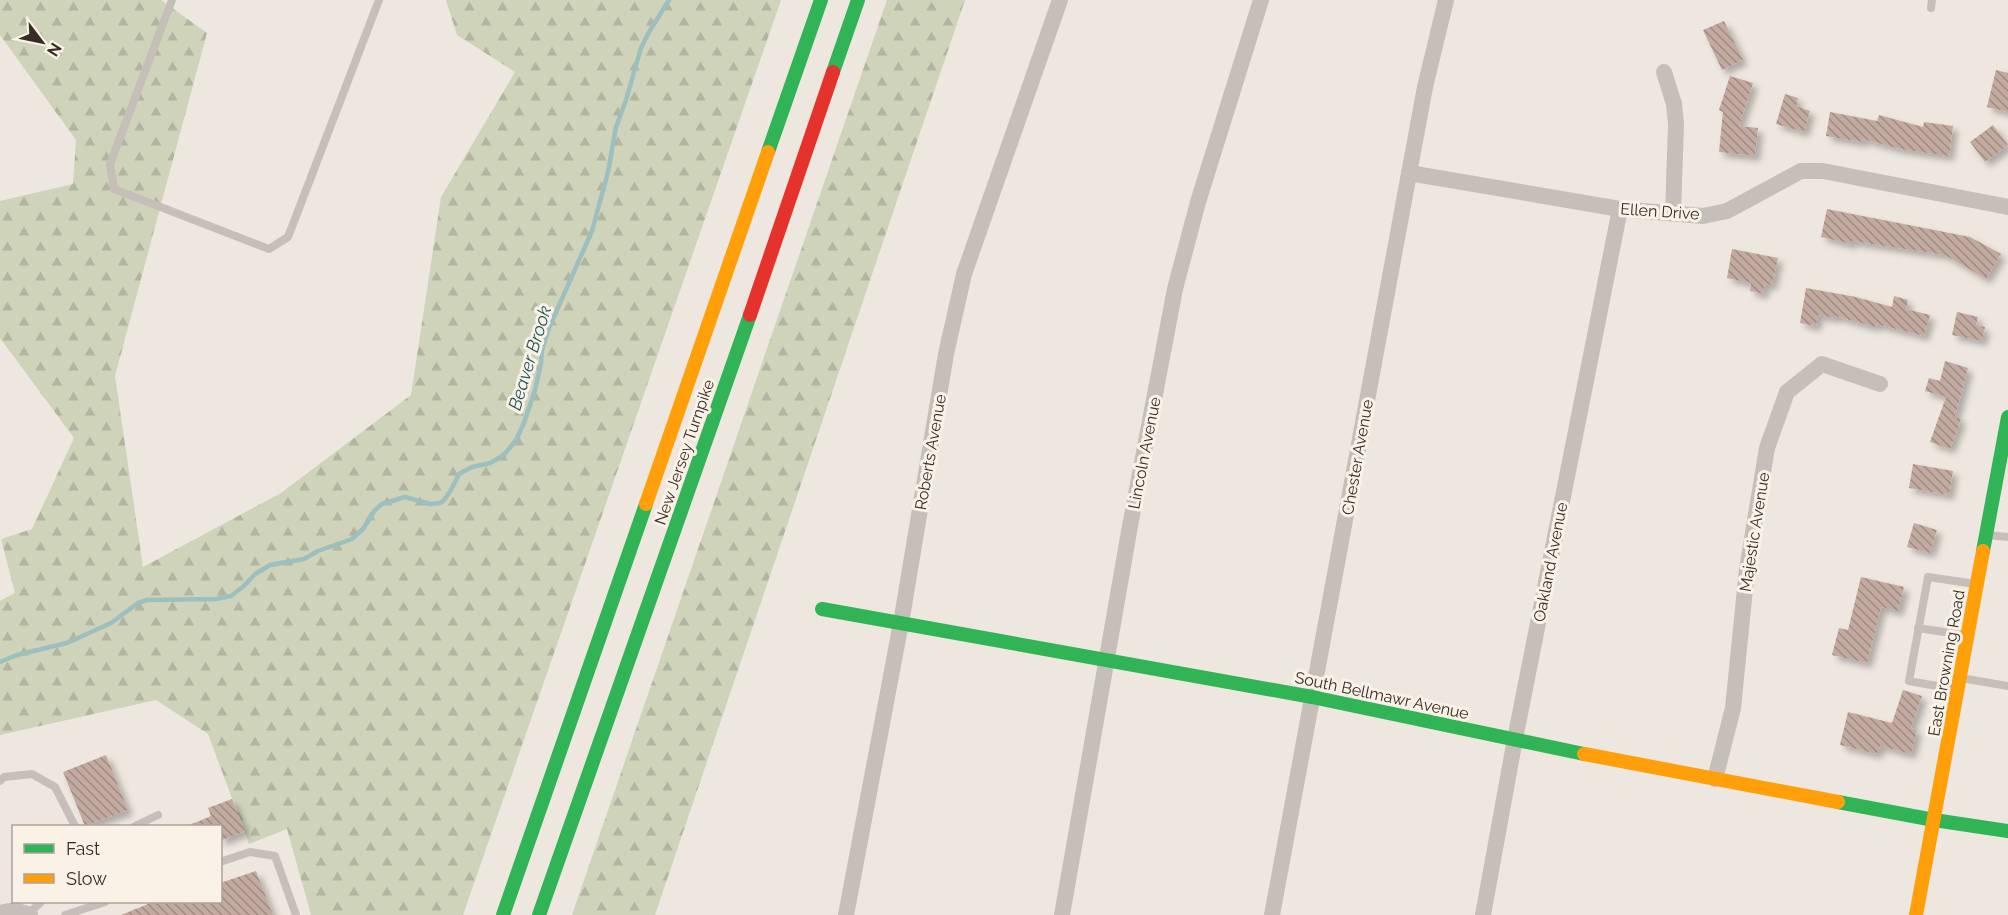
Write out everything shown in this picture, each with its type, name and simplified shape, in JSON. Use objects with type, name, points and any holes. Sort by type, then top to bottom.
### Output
[{"type":"main road","name":"New Jersey Turnpike","points":[[503,915],[821,0]]},
{"type":"main road","name":"New Jersey Turnpike","points":[[538,915],[741,342],[858,0]]},
{"type":"main road","name":"East Browning Road","points":[[1916,915],[2007,426]]},
{"type":"main road","name":"South Bellmawr Avenue","points":[[822,609],[1312,697],[1606,759],[1934,820],[2008,831]]},
{"type":"street","name":"Roberts Avenue","points":[[846,915],[901,623],[944,366],[964,274],[1060,0]]},
{"type":"street","name":"Lincoln Avenue","points":[[1062,915],[1130,526],[1175,289],[1198,202],[1261,0]]},
{"type":"street","name":"Chester Avenue","points":[[1272,915],[1425,87],[1446,0]]},
{"type":"street","points":[[1664,72],[1674,104],[1676,124],[1672,213]]},
{"type":"street","name":"Ellen Drive","points":[[1409,173],[1620,209],[1703,216],[1726,211],[1802,171],[1823,171],[2008,207]]},
{"type":"street","name":"Oakland Avenue","points":[[1483,915],[1515,739],[1620,209]]},
{"type":"street","name":"Majestic Avenue","points":[[1715,779],[1734,708],[1747,569],[1767,448],[1787,392],[1822,364],[1880,384]]},
{"type":"street","points":[[0,913],[14,910],[29,914]]},
{"type":"lane","points":[[172,0],[110,164],[114,189],[269,249],[288,237],[379,0]]},
{"type":"lane","points":[[1987,535],[2008,537]]},
{"type":"lane","points":[[1977,584],[1928,577],[1909,681],[2008,686]]},
{"type":"lane","points":[[1918,628],[1968,635]]},
{"type":"lane","points":[[0,781],[4,777],[32,774],[56,787],[75,825]]},
{"type":"lane","points":[[137,825],[158,815]]},
{"type":"lane","points":[[222,861],[250,852],[275,856],[296,915]]},
{"type":"lane","points":[[65,915],[102,903]]},
{"type":"green space","points":[[0,0],[161,0],[207,33],[115,376],[143,567],[281,493],[411,395],[441,197],[515,72],[457,35],[446,0],[781,0],[463,915],[311,915],[287,829],[249,844],[208,734],[156,700],[0,735],[0,601],[15,593],[1,539],[32,529],[74,438],[0,338],[0,201],[73,184],[76,140],[0,35]]},
{"type":"green space","points":[[887,0],[965,0],[655,915],[572,915]]},
{"type":"building","points":[[1724,21],[1743,60],[1722,70],[1703,30]]},
{"type":"building","points":[[1996,70],[2008,73],[2008,112],[1987,107]]},
{"type":"building","points":[[1730,76],[1753,83],[1739,126],[1758,128],[1755,156],[1719,152],[1723,112],[1719,110]]},
{"type":"building","points":[[1785,94],[1798,98],[1796,106],[1810,111],[1804,132],[1776,124]]},
{"type":"building","points":[[1830,112],[1877,121],[1879,115],[1923,127],[1924,122],[1953,126],[1949,156],[1900,149],[1863,139],[1862,142],[1826,136]]},
{"type":"building","points":[[1993,125],[2008,145],[1985,162],[1970,142]]},
{"type":"building","points":[[1827,209],[1970,237],[2001,254],[1986,279],[1945,255],[1852,241],[1851,244],[1821,237]]},
{"type":"building","points":[[1732,249],[1778,258],[1772,285],[1765,284],[1763,294],[1750,291],[1751,283],[1727,278]]},
{"type":"building","points":[[1806,288],[1856,297],[1892,307],[1894,296],[1908,300],[1906,309],[1930,315],[1924,336],[1876,324],[1875,327],[1835,316],[1835,318],[1818,315],[1816,326],[1800,323]]},
{"type":"building","points":[[1957,312],[1978,317],[1976,325],[1985,327],[1982,341],[1952,335]]},
{"type":"building","points":[[1945,361],[1968,368],[1955,417],[1961,419],[1950,449],[1930,442],[1946,397],[1925,391],[1929,378],[1940,381]]},
{"type":"building","points":[[1913,464],[1953,471],[1949,495],[1909,488]]},
{"type":"building","points":[[1914,523],[1937,530],[1930,553],[1907,547]]},
{"type":"building","points":[[1861,577],[1904,587],[1898,611],[1881,607],[1867,663],[1832,655],[1839,628],[1848,630]]},
{"type":"building","points":[[1903,690],[1922,696],[1911,728],[1917,730],[1911,754],[1880,746],[1877,754],[1840,745],[1848,712],[1892,723]]},
{"type":"building","points":[[106,755],[128,810],[85,825],[63,772]]},
{"type":"building","points":[[232,799],[245,831],[222,840],[222,825],[189,825],[211,816],[208,808]]},
{"type":"building","points":[[256,871],[273,915],[121,915],[151,903],[222,903],[222,882]]},
{"type":"waterway","name":"Beaver Brook","points":[[0,662],[17,655],[67,643],[111,623],[138,603],[147,600],[216,599],[231,596],[255,574],[270,565],[304,559],[318,551],[352,539],[363,529],[375,510],[382,504],[405,497],[430,504],[440,503],[451,490],[459,474],[472,467],[490,463],[504,455],[516,440],[524,423],[535,390],[542,350],[549,328],[592,231],[608,172],[616,127],[641,48],[669,0]]},
{"type":"traffic: fast","points":[[768,152],[821,0]]},
{"type":"traffic: fast","points":[[833,72],[858,0]]},
{"type":"traffic: fast","points":[[539,915],[750,315]]},
{"type":"traffic: fast","points":[[1983,551],[2008,417]]},
{"type":"traffic: fast","points":[[503,915],[646,504]]},
{"type":"traffic: fast","points":[[822,609],[1312,697],[1584,754]]},
{"type":"traffic: fast","points":[[1838,802],[2008,831]]},
{"type":"traffic: slow","points":[[646,504],[768,152]]},
{"type":"traffic: slow","points":[[1916,915],[1983,551]]},
{"type":"traffic: slow","points":[[1584,754],[1838,802]]},
{"type":"traffic: jam","points":[[750,315],[833,72]]}]
